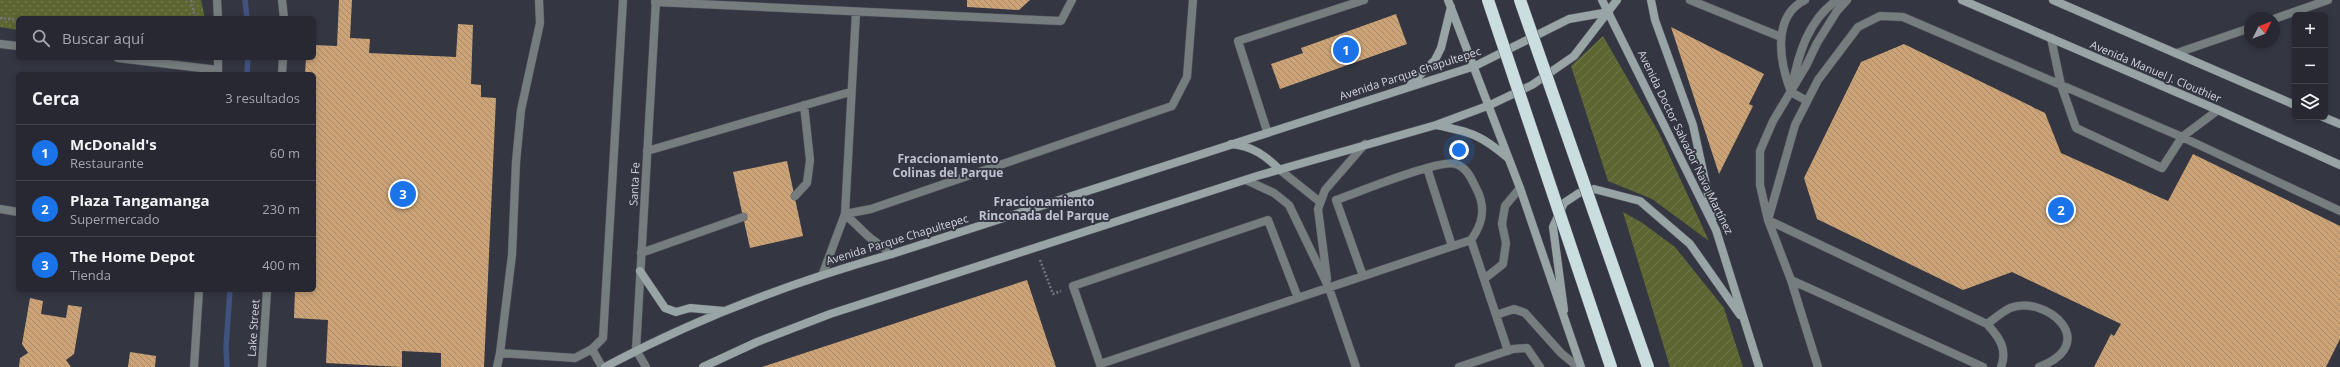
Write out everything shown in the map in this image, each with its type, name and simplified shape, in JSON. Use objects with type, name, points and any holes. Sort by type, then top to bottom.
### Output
[{"type":"highway","points":[[1488,0],[1611,367]]},
{"type":"highway","points":[[1520,0],[1648,367]]},
{"type":"main road","name":"Avenida Doctor Salvador Nava Martínez","points":[[1602,0],[1716,230],[1759,367]]},
{"type":"main road","points":[[703,367],[757,342],[830,314],[1246,180],[1364,144],[1436,125],[1490,105],[1532,85],[1574,56],[1617,0]]},
{"type":"main road","points":[[1651,0],[1655,20],[1692,125],[1716,230]]},
{"type":"main road","name":"Avenida Manuel J. Clouthier","points":[[1962,0],[2218,110],[2340,165]]},
{"type":"main road","points":[[2053,0],[2292,104]]},
{"type":"main road","points":[[1450,3],[1490,105],[1520,188],[1579,367]]},
{"type":"main road","points":[[1408,87],[1435,60],[1441,48],[1450,3]]},
{"type":"main road","name":"Avenida Parque Chapultepec","points":[[604,367],[636,350],[724,311],[823,273],[892,254],[1267,131],[1475,66],[1569,19],[1609,12]]},
{"type":"main road","points":[[2328,119],[2340,124]]},
{"type":"main road","points":[[1436,125],[1464,131],[1485,139],[1509,159]]},
{"type":"main road","points":[[1228,144],[1246,146],[1260,152],[1280,170]]},
{"type":"main road","points":[[1567,331],[1553,227],[1564,204],[1579,192],[1594,189],[1640,201],[1690,244],[1745,322]]},
{"type":"main road","points":[[640,271],[665,308],[676,312],[690,308],[724,311]]},
{"type":"street","points":[[217,0],[218,16]]},
{"type":"street","points":[[282,0],[284,16]]},
{"type":"street","points":[[497,367],[500,354],[512,255],[521,110],[540,23],[539,0]]},
{"type":"street","points":[[500,354],[575,358],[592,349],[603,338],[623,0]]},
{"type":"street","points":[[656,1],[1060,22],[1072,0]]},
{"type":"street","points":[[845,214],[871,209],[1172,106],[1187,77],[1193,0]]},
{"type":"street","points":[[1267,131],[1238,41],[1364,0]]},
{"type":"street","points":[[1690,0],[1781,37]]},
{"type":"street","points":[[1805,0],[1791,11],[1785,21],[1781,37],[1781,57],[1791,92],[1807,101]]},
{"type":"street","points":[[1791,92],[1797,58],[1808,35],[1828,6],[1837,0]]},
{"type":"street","points":[[1818,367],[1791,280],[1768,220],[1760,185],[1760,151],[1773,121],[1791,92],[1828,24],[1847,0]]},
{"type":"street","points":[[2280,17],[2328,0]]},
{"type":"street","name":"Santa Fe","points":[[636,350],[656,1]]},
{"type":"street","points":[[823,273],[845,214],[850,92],[856,12]]},
{"type":"street","points":[[1768,220],[1795,125],[1818,80],[1858,27],[1880,16],[1903,17],[2182,137],[2340,212]]},
{"type":"street","points":[[2177,54],[2244,30]]},
{"type":"street","points":[[2051,38],[2062,85],[2076,128],[2162,168],[2182,137],[2218,110]]},
{"type":"street","points":[[0,44],[16,46]]},
{"type":"street","points":[[132,60],[218,72],[218,60]]},
{"type":"street","points":[[282,72],[283,60]]},
{"type":"street","points":[[647,151],[850,92]]},
{"type":"street","points":[[795,196],[807,183],[810,160],[804,105]]},
{"type":"street","points":[[1329,288],[1318,209],[1325,190],[1364,144]]},
{"type":"street","points":[[1298,298],[1268,220],[1073,286],[1100,366],[1471,240],[1478,230],[1483,216],[1481,200],[1467,170],[1455,163],[1427,168],[1336,200],[1363,276]]},
{"type":"street","points":[[1427,168],[1452,246]]},
{"type":"street","points":[[1280,170],[1320,202]]},
{"type":"street","points":[[1246,180],[1274,193],[1289,205],[1329,288],[1356,367]]},
{"type":"street","points":[[1484,279],[1503,264],[1506,243],[1502,224],[1505,206],[1520,188]]},
{"type":"street","points":[[0,209],[16,212]]},
{"type":"street","points":[[845,214],[869,237],[892,254]]},
{"type":"street","points":[[642,253],[743,217]]},
{"type":"street","points":[[1768,220],[1987,324],[1998,337],[2003,348],[2004,360],[2001,367]]},
{"type":"street","points":[[1471,240],[1508,351]]},
{"type":"street","points":[[1791,280],[1983,367]]},
{"type":"street","points":[[194,367],[199,292]]},
{"type":"street","name":"Lake Street","points":[[262,367],[267,292]]},
{"type":"street","points":[[1987,324],[2010,308],[2024,306],[2039,309],[2055,317],[2065,326],[2069,335],[2066,345],[2058,356],[2039,367]]},
{"type":"street","points":[[1496,315],[1514,309],[1525,313],[1561,353],[1579,367]]},
{"type":"street","points":[[1459,367],[1508,351],[1527,348],[1540,367]]},
{"type":"street","points":[[592,349],[604,367]]},
{"type":"street","points":[[636,350],[646,367]]},
{"type":"path","points":[[191,0],[195,16]]},
{"type":"path","points":[[0,18],[16,20]]},
{"type":"path","points":[[1039,258],[1054,294],[1073,286]]},
{"type":"green space","points":[[0,0],[201,0],[205,16],[16,16],[16,30],[0,27]]},
{"type":"green space","points":[[1603,36],[1659,133],[1709,241],[1652,199],[1608,181],[1571,66]]},
{"type":"green space","points":[[1623,212],[1641,222],[1675,247],[1724,308],[1743,367],[1670,367]]},
{"type":"building","points":[[339,0],[352,0],[350,38],[370,39],[369,53],[456,57],[458,24],[473,25],[471,84],[481,85],[481,97],[496,98],[484,367],[441,367],[441,353],[402,351],[402,367],[326,363],[328,320],[294,318],[295,292],[316,292],[316,72],[305,72],[306,60],[316,60],[316,45],[337,46]]},
{"type":"building","points":[[967,0],[1030,0],[1019,10],[967,7]]},
{"type":"building","points":[[1396,14],[1407,44],[1280,89],[1271,64],[1303,53],[1301,48]]},
{"type":"building","points":[[1671,27],[1764,74],[1749,104],[1753,106],[1719,174]]},
{"type":"building","points":[[1904,44],[2045,113],[2061,153],[2168,201],[2193,154],[2340,226],[2340,339],[2326,367],[2094,367],[2111,334],[2114,336],[2121,324],[2012,272],[1963,290],[1817,219],[1804,178],[1861,62]]},
{"type":"building","points":[[787,161],[803,236],[750,248],[733,172]]},
{"type":"building","points":[[1027,280],[1056,367],[762,367]]},
{"type":"building","points":[[30,298],[43,301],[41,314],[66,318],[68,305],[82,307],[74,354],[66,360],[71,367],[19,367],[20,358],[28,353],[22,344]]},
{"type":"building","points":[[130,352],[156,356],[155,367],[128,367]]},
{"type":"waterway","points":[[245,0],[247,16]]},
{"type":"waterway","points":[[247,72],[248,60]]},
{"type":"waterway","points":[[227,367],[226,347],[230,292]]},
{"type":"place","name":"McDonald's","points":[[1346,50]]},
{"type":"place","name":"The Home Depot","points":[[403,194]]},
{"type":"place","name":"Plaza Tangamanga","points":[[2061,210]]},
{"type":"district","name":"Fraccionamiento Colinas del Parque","points":[[948,165]]},
{"type":"district","name":"Fraccionamiento Rinconada del Parque","points":[[1044,208]]}]
